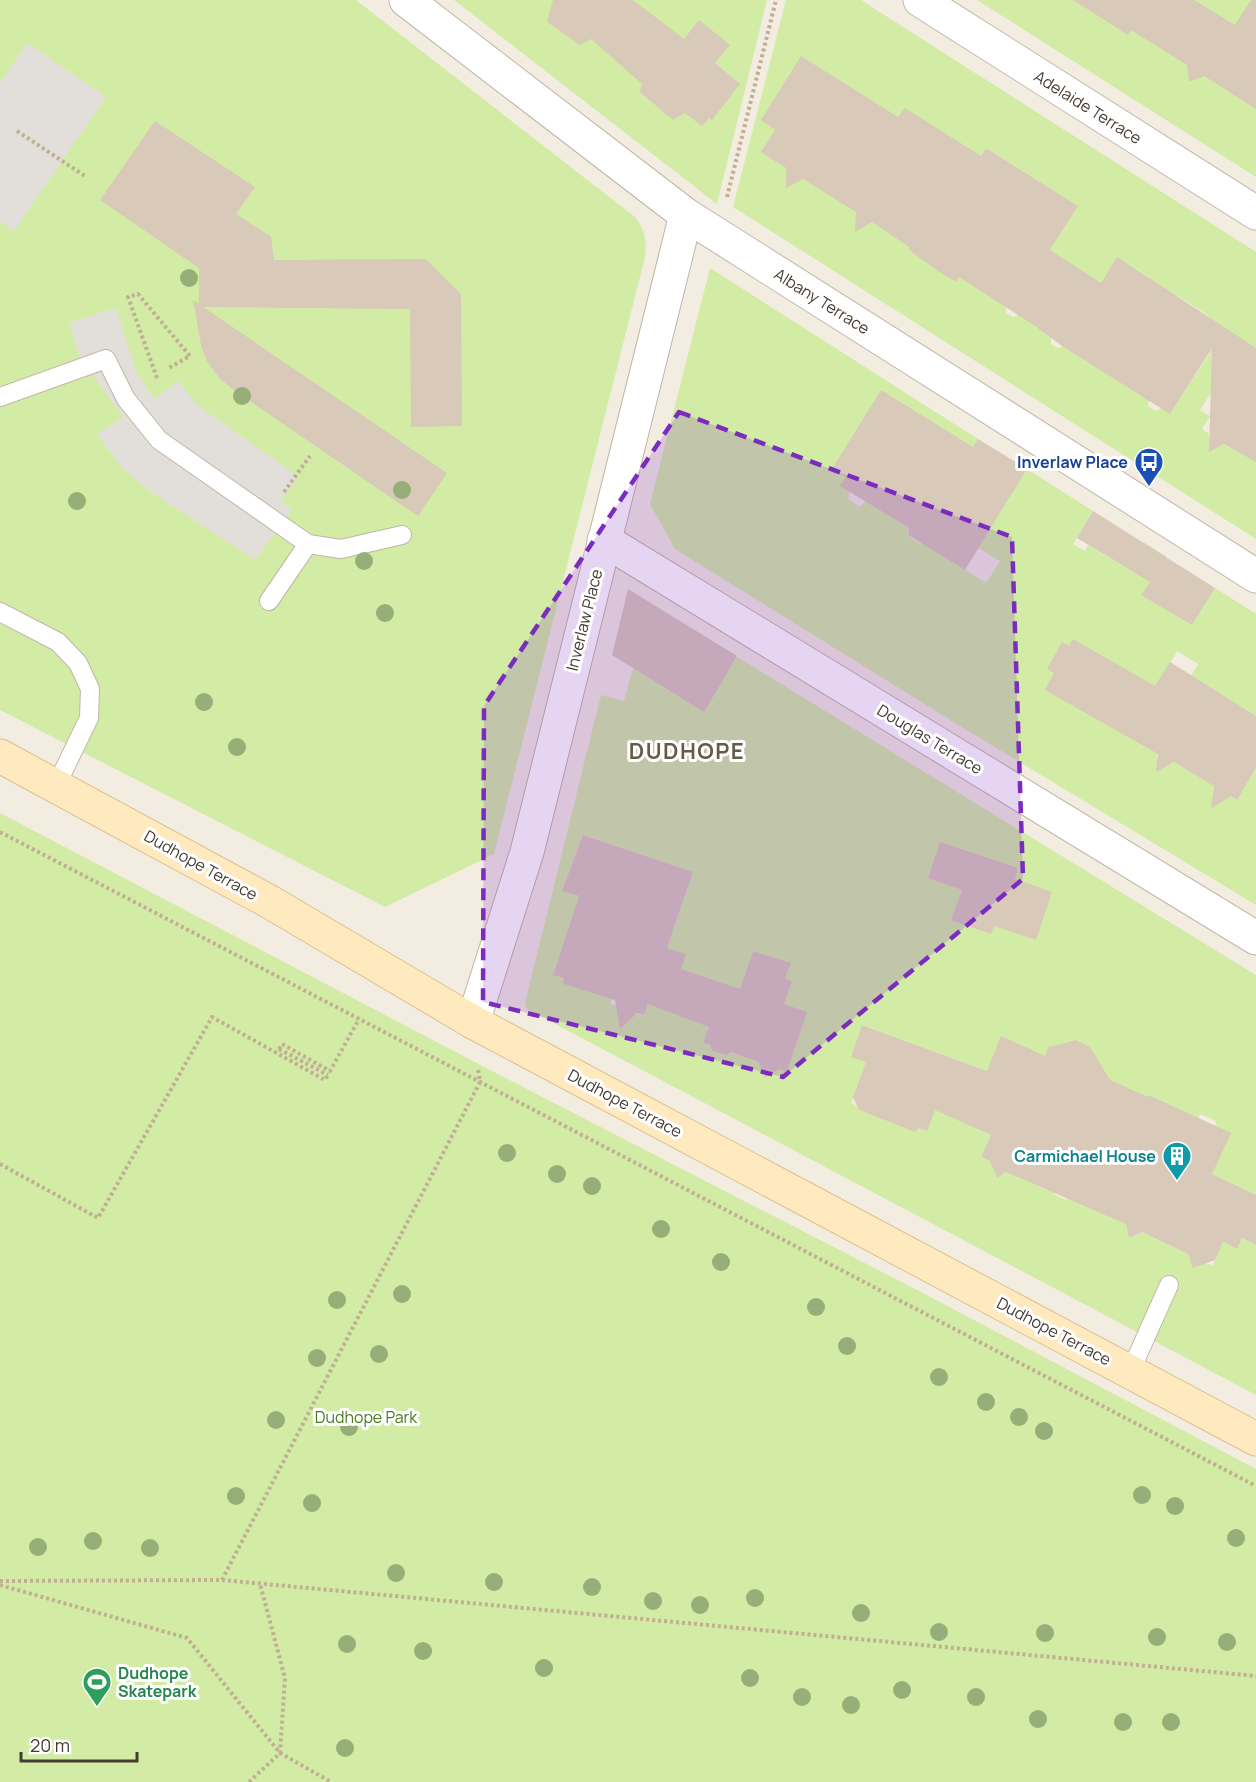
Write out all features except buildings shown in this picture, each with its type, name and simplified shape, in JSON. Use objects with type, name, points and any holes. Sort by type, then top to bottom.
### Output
[{"type":"street","name":"Albany Terrace","points":[[406,0],[686,215],[1256,576]]},
{"type":"street","name":"Adelaide Terrace","points":[[920,0],[1256,213]]},
{"type":"street","name":"Inverlaw Place","points":[[473,1022],[527,852],[686,215]]},
{"type":"street","name":"Douglas Terrace","points":[[604,540],[1256,938]]},
{"type":"street","name":"Dudhope Terrace","points":[[0,756],[270,902],[473,1022],[1256,1439]]},
{"type":"lane","points":[[0,397],[106,359],[126,399],[159,440],[308,544],[341,549],[402,534]]},
{"type":"lane","points":[[269,601],[308,544]]},
{"type":"lane","points":[[0,612],[58,642],[78,663],[90,689],[89,718],[56,786]]},
{"type":"lane","points":[[1131,1372],[1169,1285]]},
{"type":"path","points":[[686,215],[725,208],[776,0]]},
{"type":"path","points":[[16,130],[85,176]]},
{"type":"path","points":[[157,378],[128,297],[138,294],[190,356],[167,369]]},
{"type":"path","points":[[267,516],[310,456]]},
{"type":"path","points":[[0,832],[1256,1486]]},
{"type":"path","points":[[0,1164],[99,1218],[212,1017],[325,1080],[328,1075],[279,1049],[282,1044],[330,1071],[359,1019]]},
{"type":"path","points":[[222,1580],[480,1082]]},
{"type":"path","points":[[0,1583],[222,1580],[1256,1676]]},
{"type":"path","points":[[0,1583],[188,1638],[280,1753],[331,1782]]},
{"type":"path","points":[[249,1782],[280,1753],[285,1678],[260,1583]]},
{"type":"highlighted area","points":[[679,412],[1012,537],[1023,879],[783,1077],[483,1002],[484,706]]},
{"type":"green space","points":[[0,0],[356,0],[635,217],[641,226],[646,246],[645,257],[494,854],[385,907],[0,710]]},
{"type":"green space","points":[[454,0],[767,0],[717,204]]},
{"type":"green space","points":[[786,0],[861,0],[1256,252],[1256,348],[1244,341],[1200,410],[1210,416],[1202,429],[1209,434],[1209,440],[1219,447],[1224,444],[1230,448],[1232,446],[1256,462],[1256,539],[733,207]],"holes":[[[986,148],[1078,206],[1050,250],[1066,261],[1014,317],[1006,313],[1006,307],[921,252],[916,255],[909,250],[909,244],[958,191]],[[1117,258],[1149,277],[1132,304],[1161,323],[1178,296],[1209,316],[1192,343],[1209,354],[1170,414],[1161,408],[1156,411],[1148,406],[1149,400],[1063,346],[1058,348],[1051,344],[1051,338],[1045,333],[1100,284]]]},
{"type":"green space","points":[[977,0],[1256,0],[1256,177]]},
{"type":"green space","points":[[710,268],[978,439],[986,454],[832,469],[846,477],[841,486],[850,492],[848,499],[860,507],[865,501],[909,528],[908,536],[920,544],[927,539],[932,549],[986,583],[1000,561],[978,548],[1027,469],[1093,511],[1073,544],[1085,551],[1088,545],[1128,569],[1145,543],[1166,556],[1142,595],[1192,625],[1215,588],[1256,614],[1256,716],[1191,676],[1198,664],[1177,651],[1148,699],[1158,751],[1157,759],[1167,766],[1174,762],[1214,785],[1213,793],[1224,800],[1231,796],[1236,799],[1256,768],[1256,905],[965,729],[675,549],[650,504]]},
{"type":"green space","points":[[641,640],[729,670],[737,657],[1256,975],[1256,1195],[1212,1174],[1216,1121],[1200,1114],[1198,1118],[1149,1095],[1110,1216],[1126,1224],[1128,1231],[1136,1235],[1142,1232],[1188,1254],[1190,1260],[1213,1265],[1223,1242],[1237,1249],[1242,1238],[1256,1245],[1256,1395],[527,1009],[525,1003],[601,695],[624,701]],"holes":[[[583,835],[693,872],[667,948],[686,954],[654,986],[644,1015],[617,1012],[616,1005],[610,1004],[613,996],[553,975],[579,896],[563,891]],[[753,951],[790,963],[785,978],[792,981],[759,1062],[731,1052],[726,1055],[712,1051],[710,1045],[704,1043],[709,1027],[740,989]],[[863,1025],[987,1071],[1028,1095],[1055,1056],[1060,1044],[1076,1040],[1090,1047],[1098,1061],[1108,1101],[1072,1196],[1066,1200],[1055,1195],[1054,1188],[1049,1187],[1047,1190],[981,1157],[991,1135],[975,1128],[942,1090],[926,1131],[919,1128],[915,1132],[859,1110],[851,1103],[866,1062],[851,1056]]]},
{"type":"green space","name":"Dudhope Park","points":[[0,813],[490,1070],[921,1292],[1256,1469],[1256,1782],[0,1782]]},
{"type":"shaded area","points":[[27,43],[106,97],[14,231],[0,221],[0,83]]},
{"type":"shaded area","points":[[116,308],[136,371],[154,399],[178,381],[197,405],[299,477],[281,501],[292,510],[255,560],[148,490],[122,468],[97,434],[123,417],[80,357],[69,323]]},
{"type":"place","name":"Inverlaw Place","points":[[1149,488]]},
{"type":"place","name":"Carmichael House","points":[[1177,1182]]},
{"type":"place","name":"Dudhope Skatepark","points":[[97,1708]]},
{"type":"district","name":"DUDHOPE","points":[[687,751]]}]
